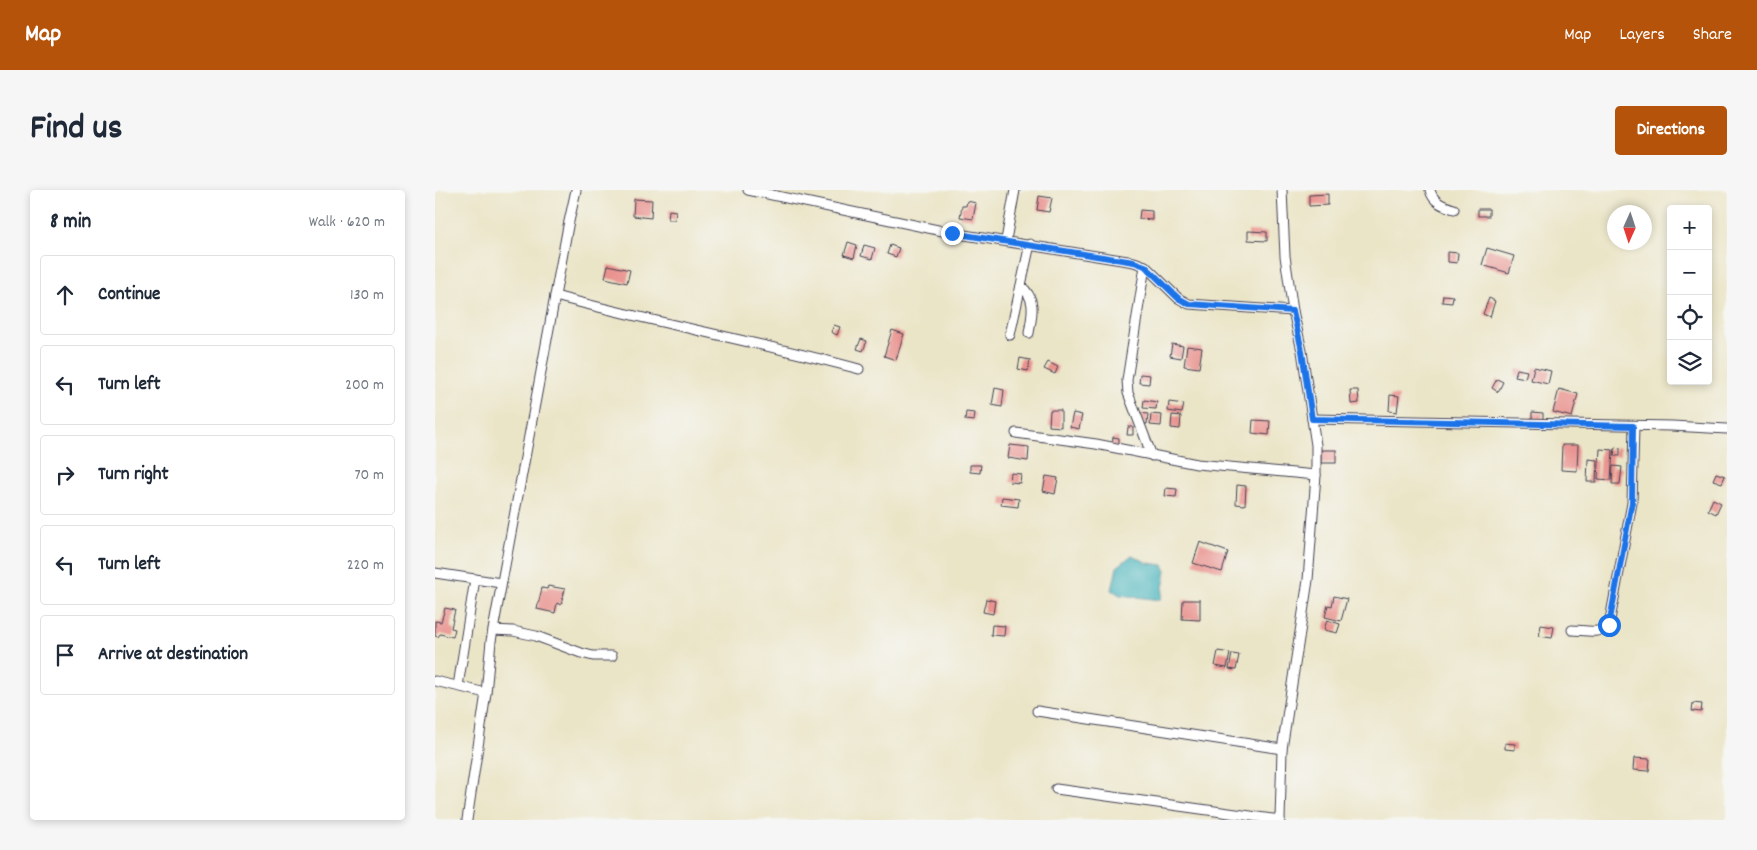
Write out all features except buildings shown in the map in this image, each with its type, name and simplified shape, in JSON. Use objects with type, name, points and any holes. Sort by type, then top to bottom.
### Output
[{"type":"street","points":[[467,820],[501,583],[576,190]]},
{"type":"street","points":[[749,190],[918,226],[1134,262],[1145,266],[1178,298],[1189,304],[1293,311]]},
{"type":"street","points":[[1006,240],[1015,190]]},
{"type":"street","points":[[1056,789],[1280,820],[1282,749],[1307,580],[1316,475],[1316,445],[1285,256],[1282,190]]},
{"type":"street","points":[[1430,190],[1435,201],[1454,209]]},
{"type":"street","points":[[1010,335],[1030,244]]},
{"type":"street","points":[[1145,266],[1127,380],[1128,393],[1152,456]]},
{"type":"street","points":[[1021,286],[1032,299],[1029,333]]},
{"type":"street","points":[[555,296],[625,315],[789,350],[859,369]]},
{"type":"street","points":[[1312,419],[1672,426],[1727,429]]},
{"type":"street","points":[[1572,630],[1601,631],[1609,625],[1632,502],[1633,426]]},
{"type":"street","points":[[1016,433],[1095,444],[1197,464],[1316,475]]},
{"type":"street","points":[[435,573],[501,583]]},
{"type":"street","points":[[458,686],[475,579]]},
{"type":"street","points":[[493,630],[513,631],[536,636],[593,656],[612,656]]},
{"type":"street","points":[[435,681],[486,692]]},
{"type":"street","points":[[1037,711],[1282,749]]},
{"type":"water","points":[[1132,555],[1148,563],[1163,565],[1166,571],[1161,600],[1120,595],[1112,590],[1117,567]]},
{"type":"route","points":[[952,233],[1071,250],[1134,262],[1145,266],[1178,298],[1193,305],[1293,311],[1302,351],[1312,419],[1633,426],[1632,502],[1609,625]]}]
